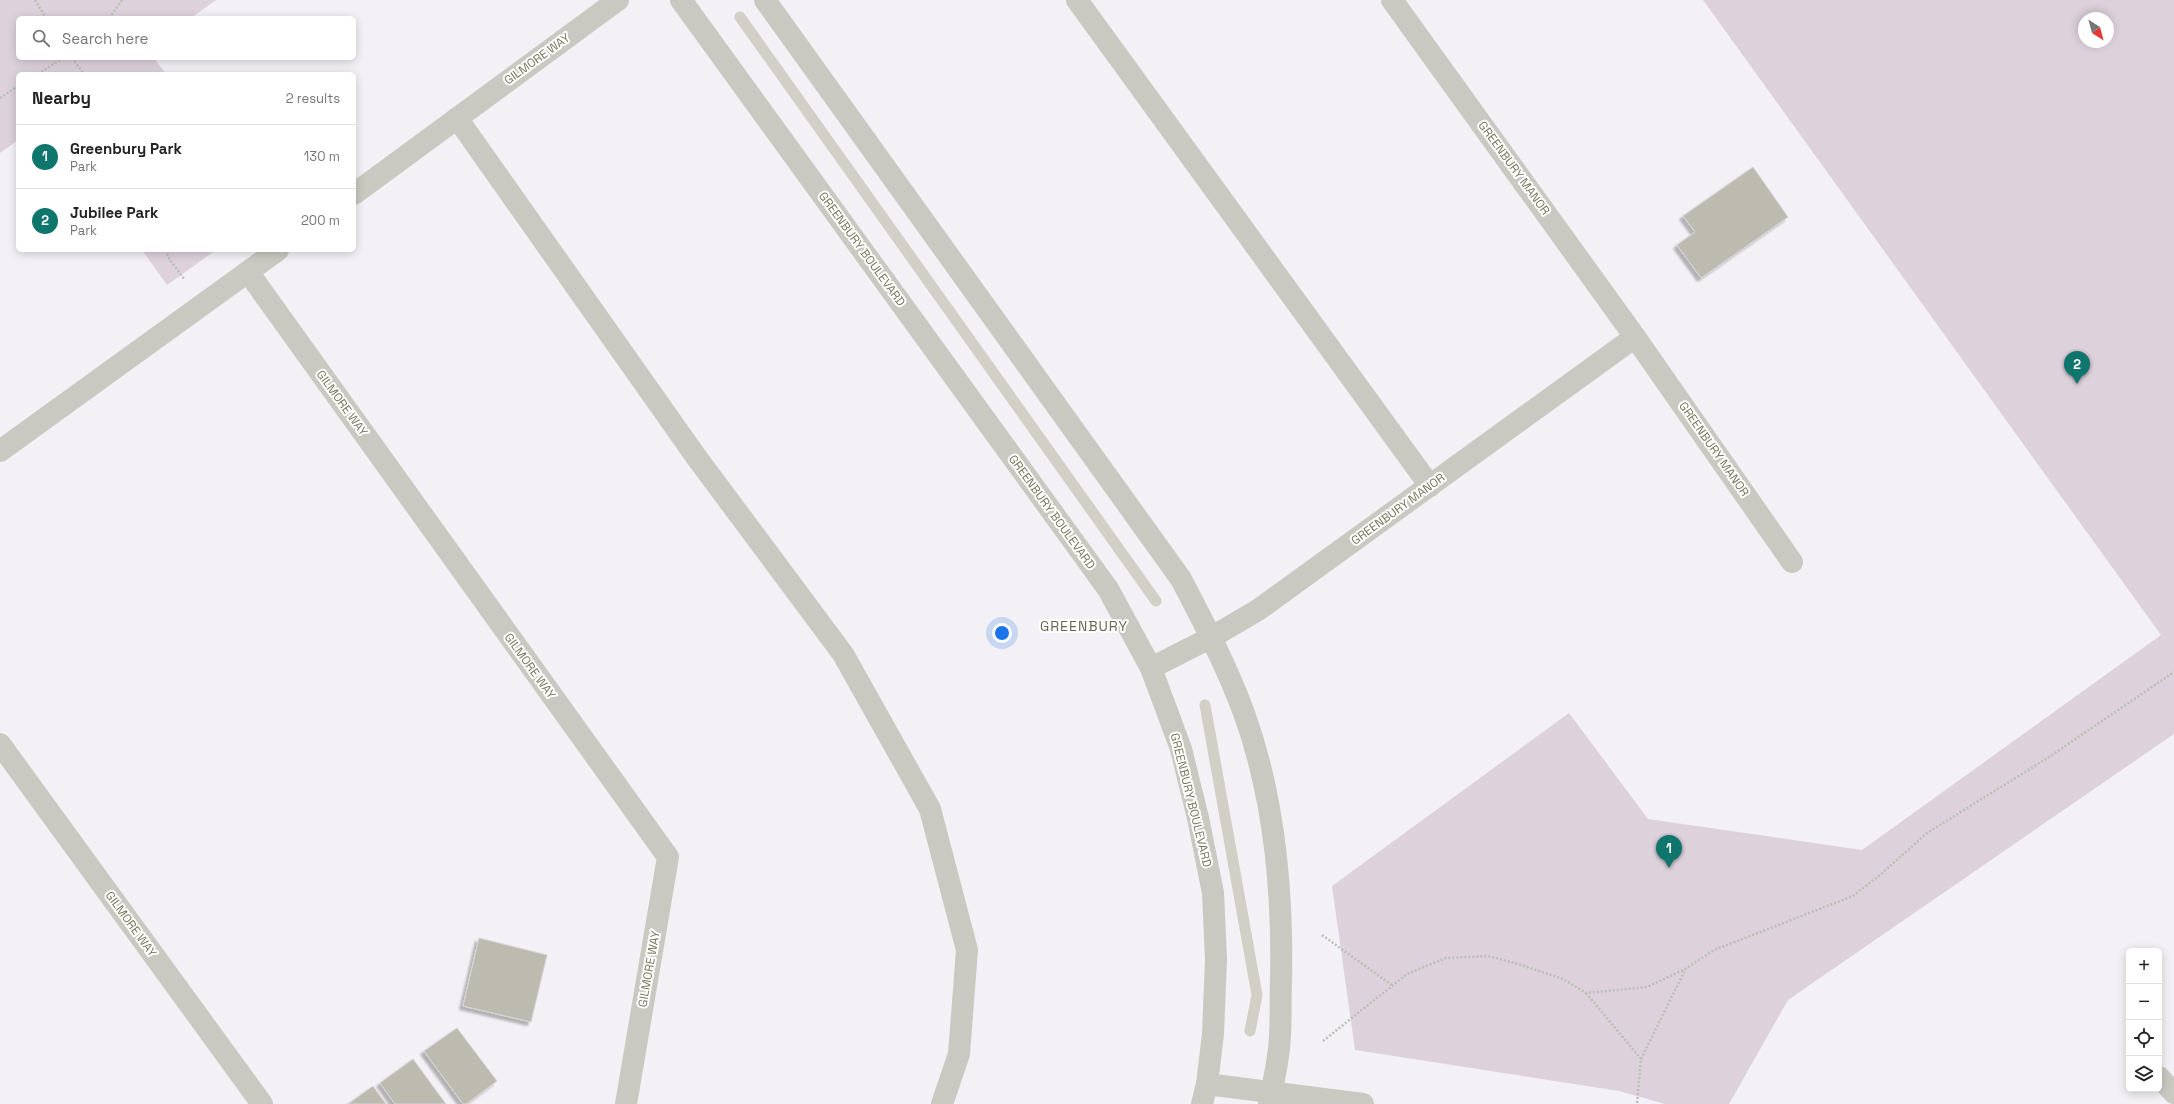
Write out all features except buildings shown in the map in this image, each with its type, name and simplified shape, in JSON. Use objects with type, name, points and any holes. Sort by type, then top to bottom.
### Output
[{"type":"street","name":"GILMORE WAY","points":[[457,118],[618,0]]},
{"type":"street","name":"GREENBURY BOULEVARD","points":[[681,0],[1108,589],[1151,668],[1181,749],[1198,818],[1213,893],[1216,959],[1213,1034],[1204,1094]]},
{"type":"street","points":[[765,0],[1181,579],[1212,637],[1244,713],[1265,788],[1278,863],[1282,925],[1280,1034],[1270,1098]]},
{"type":"street","points":[[1077,0],[1430,486]]},
{"type":"street","name":"GREENBURY MANOR","points":[[1392,0],[1635,337],[1792,562]]},
{"type":"street","points":[[356,193],[457,118],[697,458],[843,654],[930,809],[967,950],[959,1054],[942,1104]]},
{"type":"street","points":[[0,451],[275,252]]},
{"type":"street","name":"GILMORE WAY","points":[[248,272],[668,857],[626,1104]]},
{"type":"street","name":"GREENBURY MANOR","points":[[1151,668],[1212,637],[1258,610],[1635,337]]},
{"type":"street","name":"GILMORE WAY","points":[[0,744],[262,1104]]},
{"type":"street","points":[[2162,1080],[2174,1093]]},
{"type":"street","points":[[1204,1094],[1363,1104]]},
{"type":"path","points":[[35,0],[45,16]]},
{"type":"path","points":[[110,16],[122,0]]},
{"type":"path","points":[[41,72],[60,60]]},
{"type":"path","points":[[74,60],[82,72]]},
{"type":"path","points":[[0,98],[16,87]]},
{"type":"path","points":[[167,252],[168,257],[184,280]]},
{"type":"path","points":[[1586,993],[1647,987],[1686,969],[1714,950],[1853,896],[1880,875],[1927,833],[2046,759],[2174,672]]},
{"type":"path","points":[[1322,935],[1393,986]]},
{"type":"path","points":[[1323,1041],[1406,974],[1446,958],[1488,956],[1518,964],[1562,980],[1586,993],[1641,1059]]},
{"type":"path","points":[[1637,1104],[1641,1059],[1686,969]]},
{"type":"shaded area","points":[[0,0],[216,0],[194,16],[16,16],[16,60],[156,60],[164,72],[16,72],[16,141],[0,153]]},
{"type":"shaded area","points":[[1703,0],[2174,0],[2174,734],[1788,1000],[1729,1104],[1665,1104],[1619,1091],[1355,1050],[1332,886],[1569,713],[1648,819],[1862,850],[2161,635]]},
{"type":"shaded area","points":[[143,252],[213,252],[167,285]]},
{"type":"waterway","points":[[740,17],[1156,601]]},
{"type":"waterway","points":[[1205,705],[1257,995],[1250,1031]]},
{"type":"place","name":"Jubilee Park","points":[[2077,384]]},
{"type":"place","name":"Greenbury Park","points":[[1669,868]]},
{"type":"district","name":"GREENBURY","points":[[1084,626]]}]
